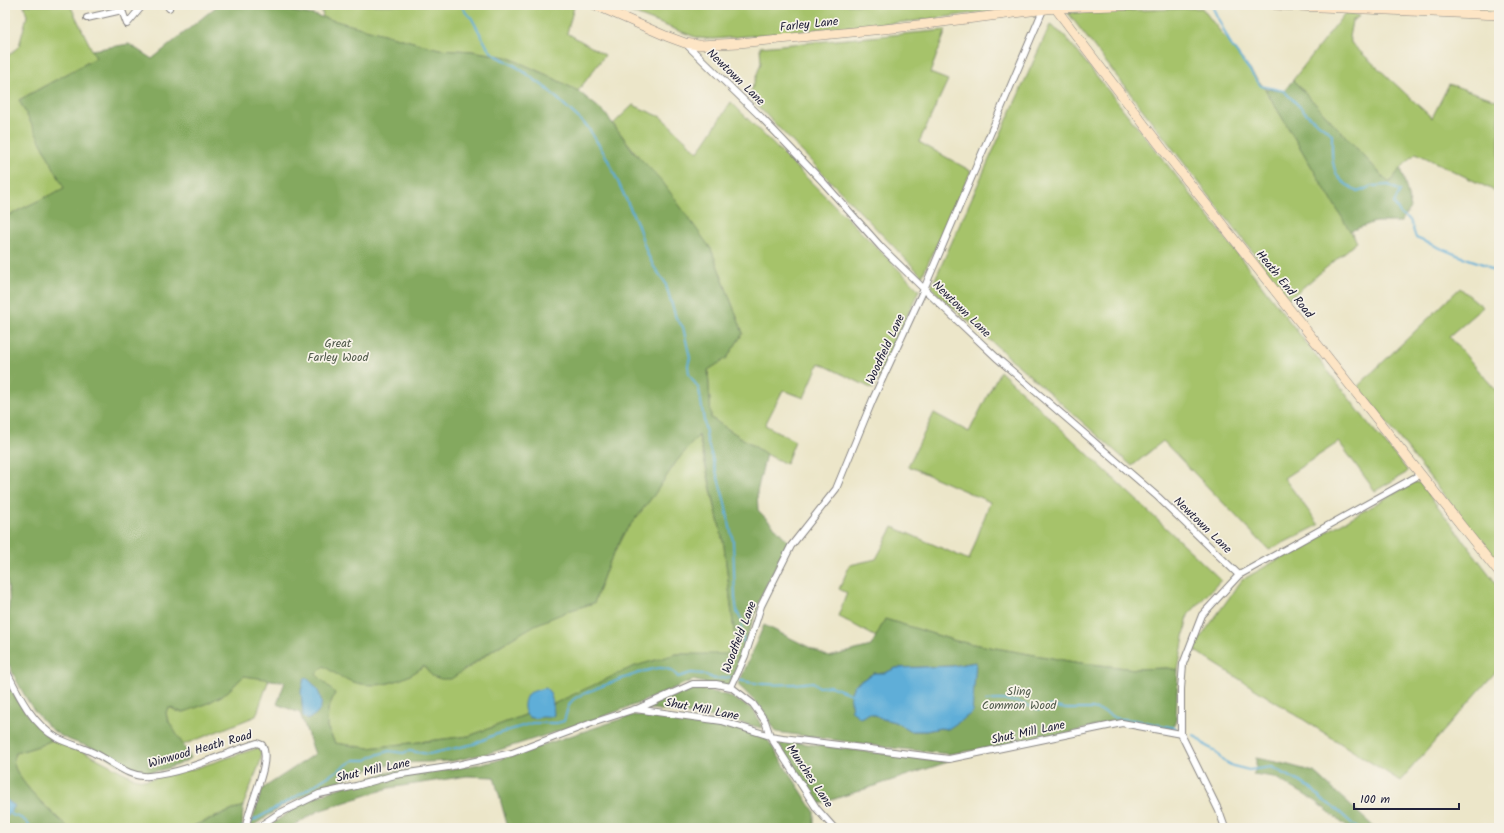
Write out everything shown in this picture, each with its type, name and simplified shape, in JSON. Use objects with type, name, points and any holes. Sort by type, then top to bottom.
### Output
[{"type":"street","points":[[87,18],[121,8],[127,24],[143,5]]},
{"type":"street","name":"Farley Lane","points":[[595,5],[646,28],[685,42],[699,45],[739,43],[894,28],[1043,10],[1054,6],[1143,5]]},
{"type":"street","points":[[1276,5],[1499,15]]},
{"type":"street","name":"Heath End Road","points":[[1054,6],[1168,156],[1499,573]]},
{"type":"street","name":"Woodfield Lane","points":[[731,687],[745,656],[762,606],[791,546],[836,489],[874,399],[924,289],[1043,10]]},
{"type":"street","name":"Newtown Lane","points":[[685,42],[760,116],[823,182],[881,247],[924,289],[998,359],[1158,497],[1239,575]]},
{"type":"street","points":[[1225,828],[1219,811],[1181,734],[1182,664],[1202,615],[1239,575],[1421,474]]},
{"type":"street","name":"Winwood Heath Road","points":[[5,668],[22,700],[44,729],[57,738],[94,752],[112,764],[136,775],[148,776],[169,772],[213,759],[257,743],[262,745],[265,750],[264,766],[246,825]]},
{"type":"street","name":"Woodfield Lane","points":[[635,709],[693,684],[716,684],[731,687],[754,704],[765,722],[770,736]]},
{"type":"street","name":"Shut Mill Lane","points":[[257,828],[278,814],[319,794],[356,786],[395,775],[448,767],[512,753],[592,723],[635,709],[722,721],[770,736],[949,758],[1122,723],[1181,734]]},
{"type":"street","name":"Munches Lane","points":[[770,736],[817,809],[834,828]]},
{"type":"green space","points":[[24,5],[70,5],[96,58],[19,100],[65,188],[5,217],[5,59],[19,46],[27,16]]},
{"type":"green space","name":"Great Farley Wood","points":[[218,5],[252,5],[314,15],[439,49],[472,51],[507,57],[578,91],[604,112],[634,152],[662,181],[711,249],[743,333],[727,358],[708,370],[711,418],[766,454],[757,492],[758,510],[788,541],[762,594],[729,689],[693,680],[637,704],[596,719],[493,752],[453,761],[401,763],[373,768],[331,784],[284,805],[250,828],[262,789],[315,754],[300,713],[277,704],[285,682],[244,676],[225,694],[206,704],[184,712],[169,708],[166,712],[167,718],[191,758],[169,768],[151,772],[142,773],[128,770],[97,750],[60,735],[42,719],[29,703],[19,686],[7,660],[4,648],[9,609],[8,586],[5,570],[5,217],[64,188],[19,100],[96,58],[92,50],[129,44],[152,59]],"holes":[[[699,435],[724,546],[735,640],[727,654],[676,654],[632,667],[549,706],[469,736],[369,748],[335,743],[327,727],[328,709],[335,693],[316,674],[324,666],[345,679],[368,685],[378,685],[398,680],[416,672],[424,666],[432,676],[441,679],[451,679],[499,646],[535,625],[571,610],[594,603],[607,567],[624,533],[654,495],[676,462]]]},
{"type":"green space","points":[[321,5],[572,5],[574,7],[567,33],[605,55],[578,91],[507,57],[472,51],[439,49],[323,18]]},
{"type":"green space","points":[[612,5],[1021,5],[1013,8],[915,21],[714,39],[698,38]]},
{"type":"green space","points":[[1202,8],[1265,89],[1357,242],[1289,299],[1068,13]]},
{"type":"green space","points":[[1345,13],[1360,16],[1352,21],[1349,37],[1352,44],[1432,118],[1449,84],[1499,101],[1499,193],[1416,153],[1389,183],[1293,80]]},
{"type":"green space","points":[[1050,25],[1064,35],[1216,226],[1368,423],[1407,470],[1406,473],[1375,491],[1339,442],[1284,478],[1319,525],[1269,550],[1163,441],[1132,466],[931,288]]},
{"type":"green space","points":[[946,30],[930,73],[948,80],[919,142],[971,171],[922,276],[749,97],[761,63],[760,47]]},
{"type":"green space","points":[[1293,80],[1389,183],[1401,168],[1411,208],[1401,222],[1375,222],[1350,231],[1265,89],[1284,91]]},
{"type":"green space","points":[[731,102],[919,290],[873,389],[819,363],[804,398],[783,390],[765,425],[795,441],[786,464],[766,454],[711,418],[708,370],[727,358],[743,333],[711,249],[613,124],[633,105],[661,117],[698,152]]},
{"type":"green space","points":[[1460,288],[1483,307],[1449,336],[1499,394],[1499,565],[1358,386]]},
{"type":"green space","points":[[1000,371],[1221,580],[1188,615],[1178,670],[1167,668],[1135,669],[1074,662],[956,641],[885,619],[876,637],[838,616],[847,593],[839,589],[850,565],[876,559],[893,527],[969,560],[990,502],[908,466],[934,413],[969,432]]},
{"type":"green space","points":[[698,434],[724,546],[735,640],[727,655],[676,654],[549,706],[469,736],[369,748],[335,743],[327,727],[328,709],[335,693],[316,674],[324,666],[349,677],[374,685],[380,685],[400,679],[424,666],[464,671],[498,647],[540,621],[594,603],[607,567],[624,533],[654,495],[676,462]]},
{"type":"green space","points":[[1414,482],[1420,483],[1499,587],[1499,668],[1400,781],[1192,649],[1242,580]]},
{"type":"green space","name":"Sling Common Wood","points":[[885,619],[956,641],[1074,662],[1135,669],[1167,668],[1178,670],[1176,720],[1172,729],[1120,721],[1109,722],[1048,739],[949,754],[776,732],[759,707],[738,685],[764,625],[829,657],[871,646]],"holes":[[[976,662],[948,729],[940,728],[926,731],[910,731],[895,722],[883,719],[870,713],[850,695],[854,685],[874,673],[885,673],[896,668],[953,666]]]},
{"type":"green space","points":[[244,676],[269,679],[256,716],[183,745],[169,722],[166,713],[167,709],[172,708],[176,711],[184,712],[206,704],[225,694]]},
{"type":"green space","points":[[5,678],[26,712],[52,740],[39,746],[16,753],[13,761],[16,770],[32,793],[69,828],[5,827]]},
{"type":"green space","points":[[693,687],[729,696],[754,710],[762,728],[721,718],[645,708]]},
{"type":"green space","points":[[633,715],[720,724],[766,737],[814,811],[814,828],[508,828],[494,777],[467,776],[389,788],[318,811],[290,828],[267,828],[303,802],[333,790],[386,773],[398,770],[451,769],[492,762]]},
{"type":"green space","points":[[52,740],[83,751],[136,779],[146,780],[193,769],[258,748],[261,752],[261,760],[243,806],[188,828],[69,828],[32,793],[16,770],[13,761],[16,753],[39,746]]},
{"type":"green space","points":[[776,740],[948,762],[819,804]]},
{"type":"green space","points":[[1256,758],[1314,772],[1375,828],[1348,828],[1317,802],[1274,777],[1253,774],[1256,770]]},
{"type":"green space","points":[[243,806],[242,828],[188,828]]},
{"type":"water","points":[[976,662],[972,713],[948,729],[940,728],[926,731],[910,731],[895,722],[883,719],[870,713],[860,718],[852,711],[850,695],[854,685],[874,673],[885,673],[896,668],[953,666]]},
{"type":"water","points":[[306,678],[316,687],[321,701],[319,711],[307,720],[303,716],[301,691],[304,679]]},
{"type":"water","points":[[546,688],[551,697],[554,715],[550,717],[529,717],[524,708],[526,697],[532,692]]},
{"type":"water","points":[[5,799],[15,806],[7,816],[5,816]]},
{"type":"waterway","points":[[461,5],[466,13],[471,17],[489,50],[517,67],[546,88],[587,126],[607,158],[637,223],[647,253],[654,267],[665,282],[676,318],[683,327],[690,358],[688,365],[689,374],[699,389],[707,440],[724,499],[733,541],[735,598],[737,612],[742,621],[741,630],[744,643]]},
{"type":"waterway","points":[[1213,8],[1231,45],[1261,86],[1284,91],[1311,118],[1332,134],[1332,153],[1335,171],[1345,184],[1358,192],[1372,186],[1389,185],[1400,191],[1394,203],[1400,214],[1410,220],[1416,238],[1486,265],[1499,276]]},
{"type":"waterway","points":[[247,824],[294,798],[354,760],[367,760],[373,756],[389,751],[403,753],[409,751],[429,754],[474,744],[494,735],[532,723],[557,723],[564,721],[569,706],[574,699],[602,686],[643,672],[663,668],[668,669],[678,677],[691,673],[703,674],[715,679],[730,677]]},
{"type":"waterway","points":[[739,680],[776,684],[813,682],[819,687],[830,686],[851,694]]},
{"type":"waterway","points":[[986,701],[1013,701],[1026,704],[1039,710],[1051,706],[1066,709],[1092,709],[1105,712],[1115,718],[1176,728]]},
{"type":"waterway","points":[[1194,735],[1206,746],[1214,750],[1222,760],[1233,766],[1249,770],[1272,767],[1311,788],[1321,799],[1336,809],[1357,828]]},
{"type":"waterway","points":[[10,812],[12,815],[25,821],[31,828]]}]
